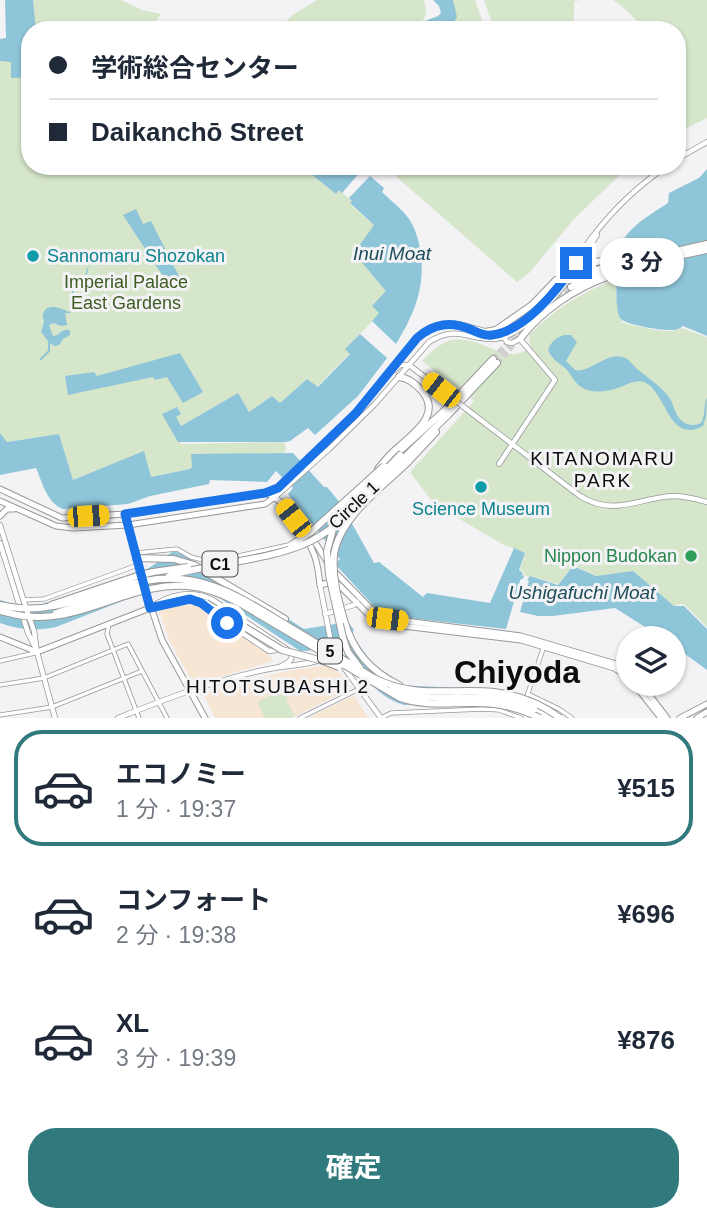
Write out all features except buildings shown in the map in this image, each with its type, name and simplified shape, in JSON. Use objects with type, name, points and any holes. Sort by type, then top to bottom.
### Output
[{"type":"highway","points":[[571,287],[639,254],[707,244]]},
{"type":"highway","points":[[583,274],[707,250]]},
{"type":"highway","points":[[589,264],[607,269]]},
{"type":"highway","points":[[520,339],[540,317],[593,282],[607,269]]},
{"type":"highway","points":[[459,325],[488,332],[504,331],[556,280]]},
{"type":"highway","name":"5","points":[[452,692],[421,691],[400,685],[380,675],[368,664],[349,637],[337,590],[334,555],[343,530],[401,456],[432,437],[495,361],[341,515],[333,527],[329,541],[328,575],[340,631],[348,652],[372,679],[390,690],[421,697],[483,697],[507,700],[550,718]]},
{"type":"highway","points":[[399,377],[409,379],[421,391],[428,401],[429,410],[425,422],[401,456]]},
{"type":"highway","name":"Circle 1","points":[[10,610],[41,607],[145,573],[281,549],[306,536],[365,483],[401,456]]},
{"type":"highway","name":"Circle 1","points":[[10,610],[33,616],[57,613],[193,569],[299,546],[318,537],[341,520],[401,456]]},
{"type":"highway","points":[[137,562],[147,557],[182,560],[209,572],[351,664]]},
{"type":"highway","name":"5","points":[[10,610],[54,608],[151,580],[175,578],[196,581],[216,586],[241,598],[351,664],[401,689],[508,694],[537,704],[560,718]]},
{"type":"highway","name":"5","points":[[10,610],[33,618],[55,617],[151,589],[196,587],[214,591],[241,604],[386,692],[406,701],[433,704],[498,704],[540,718]]},
{"type":"highway","points":[[190,599],[206,603],[276,647],[323,661],[360,676]]},
{"type":"highway","name":"C1","points":[[0,605],[10,610]]},
{"type":"highway","name":"C1","points":[[0,611],[10,610]]},
{"type":"main road","points":[[0,489],[62,518],[125,514],[265,493],[275,497],[340,578],[380,617],[510,634],[616,664]]},
{"type":"main road","points":[[0,501],[52,525],[65,528],[128,524],[265,504],[275,497]]},
{"type":"main road","points":[[0,516],[9,508],[23,512]]},
{"type":"main road","points":[[125,514],[150,608],[162,640],[205,718]]},
{"type":"main road","points":[[309,538],[320,585],[332,582],[338,584],[373,619],[382,623],[544,644],[616,669]]},
{"type":"main road","points":[[0,637],[37,652],[150,608]]},
{"type":"main road","points":[[644,696],[661,718]]},
{"type":"main road","points":[[650,696],[667,718]]},
{"type":"main road","points":[[680,718],[707,704]]},
{"type":"main road","points":[[697,718],[707,712]]},
{"type":"street","points":[[686,154],[707,142]]},
{"type":"street","points":[[306,465],[365,415],[429,342],[446,334],[492,339],[531,316],[556,289],[592,237],[638,188],[655,175]]},
{"type":"street","points":[[275,497],[356,413],[417,338],[439,325],[459,325]]},
{"type":"street","points":[[499,464],[555,380],[520,339],[512,343],[507,341],[504,331]]},
{"type":"street","points":[[381,383],[400,365],[409,365],[580,496],[599,505],[613,507],[674,496],[707,502]]},
{"type":"street","points":[[356,413],[365,415]]},
{"type":"street","points":[[265,493],[283,488]]},
{"type":"street","points":[[0,524],[54,718]]},
{"type":"street","points":[[23,603],[44,599],[177,549],[191,557],[211,562],[284,547],[309,538]]},
{"type":"street","points":[[0,542],[23,603]]},
{"type":"street","points":[[320,585],[333,652],[381,718],[391,713],[473,709],[499,710],[520,716],[544,644]]},
{"type":"street","points":[[150,608],[160,601],[181,594],[203,595],[290,652],[314,662]]},
{"type":"street","points":[[150,608],[190,599],[204,605],[269,651],[276,650],[278,643]]},
{"type":"street","points":[[325,614],[357,602]]},
{"type":"street","points":[[109,624],[107,634],[139,718]]},
{"type":"street","points":[[0,685],[44,678],[128,644],[167,718]]},
{"type":"street","points":[[0,661],[37,652]]},
{"type":"street","points":[[275,668],[290,661],[290,652]]},
{"type":"street","points":[[118,718],[189,690],[275,668],[314,662],[333,652]]},
{"type":"street","points":[[0,715],[52,707],[142,671]]},
{"type":"street","points":[[300,718],[359,689]]},
{"type":"street","points":[[527,695],[572,718]]},
{"type":"street","points":[[473,709],[476,718]]},
{"type":"shaded area","points":[[185,602],[196,604],[269,653],[273,661],[197,684],[192,682],[168,638],[160,613],[161,610]]},
{"type":"shaded area","points":[[327,665],[338,670],[348,690],[292,718],[215,718],[203,693],[282,672]]},
{"type":"shaded area","points":[[353,696],[369,718],[307,718]]},
{"type":"green space","points":[[33,0],[121,0],[142,10],[161,14],[156,21],[35,21]]},
{"type":"green space","points":[[317,0],[423,0],[426,12],[423,21],[287,21]]},
{"type":"green space","points":[[448,0],[475,0],[483,21],[453,21],[455,18]]},
{"type":"green space","points":[[484,0],[581,0],[574,1],[574,21],[491,21]]},
{"type":"green space","points":[[613,0],[707,0],[707,118],[686,128],[686,21],[638,21]]},
{"type":"green space","name":"Imperial Palace East Gardens","points":[[0,61],[11,62],[11,77],[21,77],[21,175],[312,175],[335,193],[339,190],[352,201],[350,204],[374,225],[386,291],[380,313],[346,349],[350,353],[317,387],[307,379],[280,403],[272,396],[249,412],[238,393],[181,426],[176,417],[163,414],[181,444],[284,442],[285,452],[192,454],[190,469],[150,477],[144,452],[73,481],[59,434],[6,442],[0,433]]},
{"type":"green space","points":[[394,175],[620,175],[574,219],[529,273],[517,282]]},
{"type":"green space","name":"KITANOMARU PARK","points":[[616,279],[616,296],[623,323],[661,331],[682,328],[707,337],[707,627],[685,605],[674,606],[633,571],[613,576],[597,576],[573,566],[558,584],[523,575],[524,572],[520,569],[525,553],[502,544],[434,504],[410,472],[474,401],[422,361],[428,355],[444,343],[458,339],[506,353],[523,351],[530,345],[529,335],[548,317],[581,295]]},
{"type":"green space","points":[[279,694],[288,697],[286,699],[295,716],[265,718],[257,702]]},
{"type":"water","points":[[5,0],[33,0],[35,21],[21,21],[21,77],[11,78],[11,62],[0,61],[0,39],[6,38]]},
{"type":"water","points":[[433,0],[453,0],[457,17],[454,21],[425,21],[441,13]]},
{"type":"water","points":[[707,169],[707,336],[683,326],[676,330],[661,330],[623,321],[618,312],[616,290],[620,253],[625,237],[639,223],[668,203],[669,193],[699,178]]},
{"type":"water","points":[[312,175],[358,175],[342,193],[339,190],[336,194]]},
{"type":"water","name":"Inui Moat","points":[[370,176],[384,188],[382,192],[403,211],[414,228],[421,252],[419,291],[408,323],[396,344],[372,321],[379,313],[372,306],[386,291],[354,253],[374,225],[350,203],[352,201],[349,198]]},
{"type":"water","points":[[136,209],[143,224],[151,221],[182,282],[172,290],[123,215]]},
{"type":"water","points":[[90,263],[85,288],[89,295],[84,288]]},
{"type":"water","points":[[50,307],[68,312],[72,310],[70,313],[65,313],[67,325],[49,325],[53,336],[66,330],[70,332],[59,345],[54,346],[41,332],[44,311]]},
{"type":"water","points":[[360,334],[387,358],[358,396],[315,435],[308,428],[286,442],[178,442],[162,414],[177,407],[181,414],[176,417],[181,426],[238,393],[249,412],[272,396],[280,403],[307,379],[318,387],[350,354],[345,349]]},
{"type":"water","points":[[571,335],[577,342],[566,361],[575,370],[614,357],[627,359],[657,384],[670,399],[679,418],[686,423],[701,423],[707,397],[703,426],[691,430],[675,423],[658,395],[644,382],[633,382],[602,391],[581,387],[548,350],[558,337]]},
{"type":"water","points":[[180,353],[203,392],[183,403],[167,377],[155,380],[153,377],[68,395],[65,376],[94,372],[97,376]]},
{"type":"water","points":[[0,433],[7,442],[59,434],[73,480],[144,451],[151,477],[190,469],[191,454],[293,453],[341,504],[374,563],[379,562],[423,597],[427,593],[490,603],[514,548],[525,553],[519,570],[524,576],[520,581],[506,629],[382,615],[335,564],[340,559],[288,494],[293,488],[276,471],[267,482],[210,480],[209,484],[150,496],[128,504],[63,509],[49,498],[36,468],[0,475]]},
{"type":"water","points":[[172,552],[183,555],[230,582],[304,629],[348,622],[354,630],[352,634],[372,662],[397,685],[480,689],[563,718],[535,718],[504,706],[404,705],[393,701],[375,688],[340,643],[300,651],[204,590],[168,587],[125,600],[56,627],[21,628],[0,623],[0,600],[18,606],[42,604],[149,568]]},
{"type":"water","name":"Ushigafuchi Moat","points":[[573,566],[596,576],[633,571],[674,606],[684,606],[707,629],[707,670],[686,655],[686,626],[643,626],[615,608],[553,616],[520,612],[530,576],[558,585]]},
{"type":"waterway","points":[[67,282],[72,288]]},
{"type":"waterway","points":[[41,359],[49,351],[49,342]]},
{"type":"tunnel","points":[[556,280],[570,270],[589,263]]},
{"type":"tunnel","points":[[564,285],[583,274]]},
{"type":"tunnel","points":[[551,304],[571,287]]},
{"type":"tunnel","points":[[493,359],[523,327]]},
{"type":"tunnel","points":[[497,363],[517,340]]},
{"type":"place","name":"Sannomaru Shozokan","points":[[33,256]]},
{"type":"place","name":"Science Museum","points":[[481,487]]},
{"type":"place","name":"Nippon Budokan","points":[[691,556]]},
{"type":"district","name":"KITANOMARU PARK","points":[[603,469]]},
{"type":"district","name":"Chiyoda","points":[[517,672]]},
{"type":"district","name":"HITOTSUBASHI 2","points":[[278,686]]},
{"type":"route","points":[[227,623],[201,603],[190,599],[150,608],[125,514],[271,492],[356,413],[417,338],[426,331],[446,324],[459,325],[487,336],[510,329],[531,316],[564,281],[576,263]]}]
